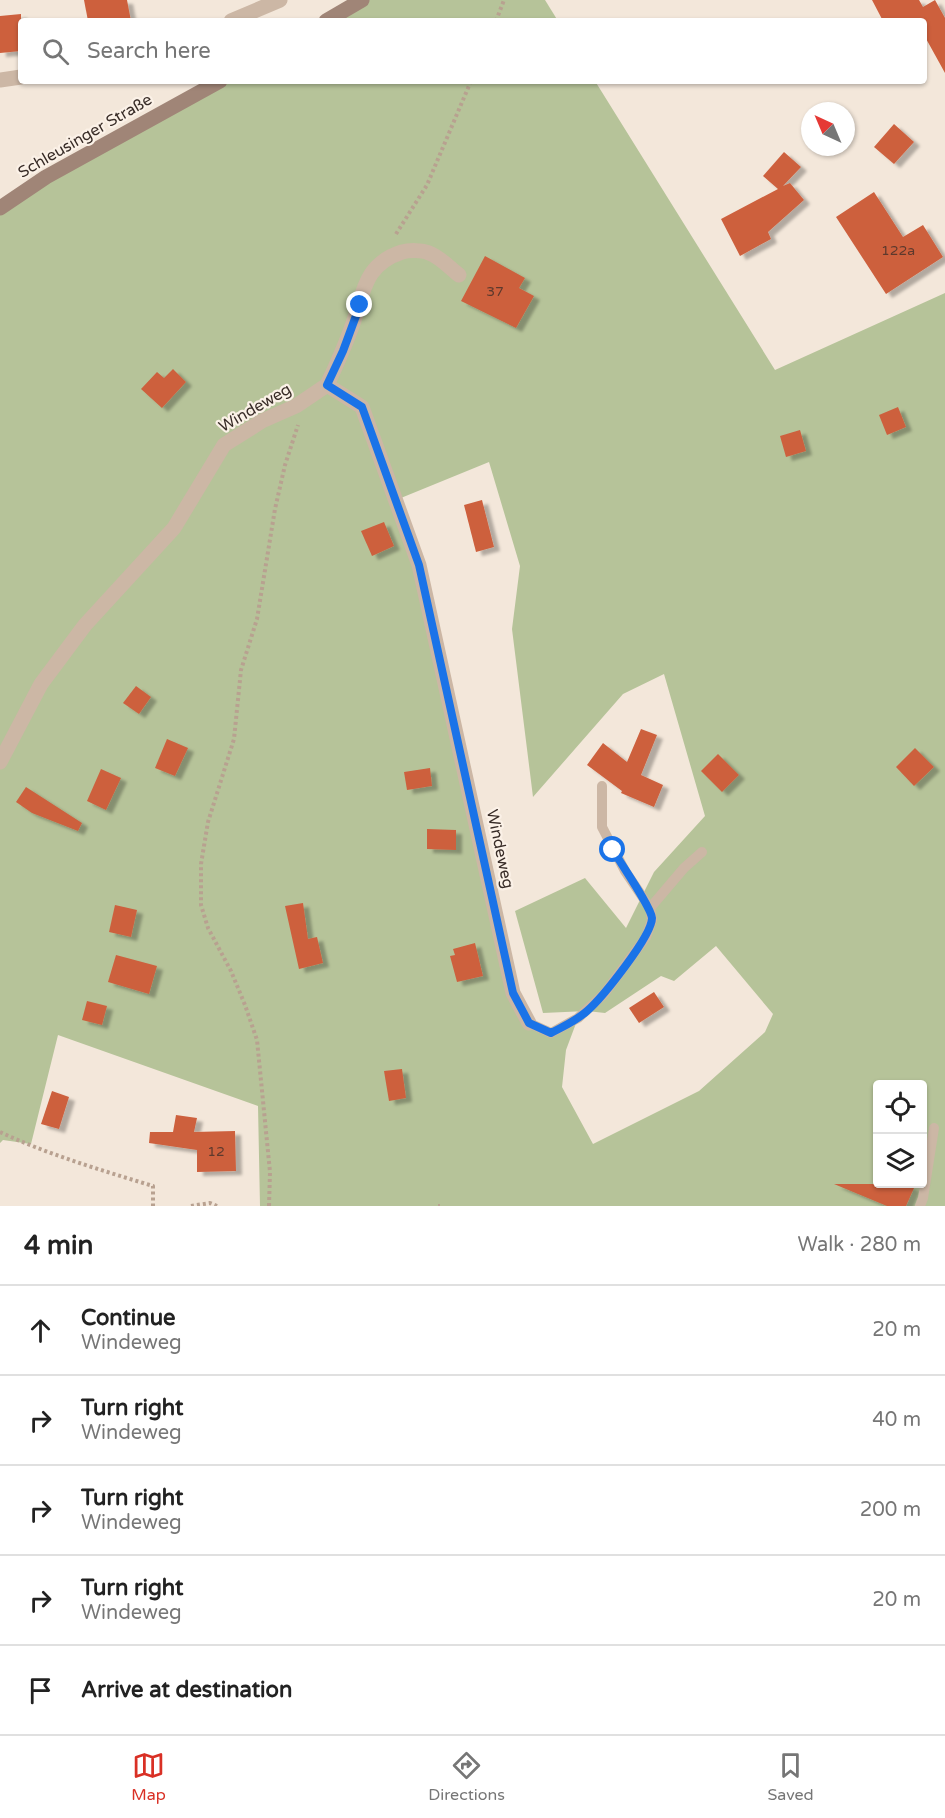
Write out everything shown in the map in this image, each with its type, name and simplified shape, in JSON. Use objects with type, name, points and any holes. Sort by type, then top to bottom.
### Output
[{"type":"main road","points":[[331,18],[362,0]]},
{"type":"main road","name":"Schleusinger Straße","points":[[0,208],[46,177],[215,84]]},
{"type":"street","points":[[238,18],[280,0]]},
{"type":"street","points":[[0,80],[18,77]]},
{"type":"street","points":[[327,385],[357,314],[363,286],[374,268],[389,256],[407,250],[429,253],[459,275]]},
{"type":"street","name":"Windeweg","points":[[0,762],[42,684],[85,626],[174,528],[224,445],[262,422],[296,406],[327,385],[362,407],[419,565],[513,993],[529,1023]]},
{"type":"lane","points":[[602,786],[602,827],[625,871],[650,908],[684,868],[702,852]]},
{"type":"lane","name":"Windeweg","points":[[529,1023],[551,1033],[587,1011],[604,994],[646,937],[652,920],[650,908]]},
{"type":"lane","points":[[920,1206],[934,1128]]},
{"type":"path","points":[[497,18],[504,0]]},
{"type":"path","points":[[392,240],[427,185],[470,84]]},
{"type":"path","points":[[269,1206],[270,1172],[257,1040],[231,971],[208,928],[201,905],[201,864],[208,822],[234,739],[241,670],[257,619],[275,509],[285,465],[298,427],[296,406]]},
{"type":"path","points":[[0,1132],[63,1157],[153,1186],[153,1206]]},
{"type":"path","points":[[191,1206],[210,1203],[217,1206]]},
{"type":"green space","points":[[362,0],[545,0],[556,18],[331,18]]},
{"type":"green space","points":[[215,84],[597,84],[775,370],[945,293],[945,1206],[260,1206],[258,1106],[58,1035],[31,1144],[3,1140],[0,1143],[0,208]],"holes":[[[489,462],[520,566],[512,629],[533,797],[623,694],[664,674],[705,816],[654,872],[626,928],[585,878],[515,911],[543,1013],[587,1011],[605,1013],[661,976],[674,981],[716,946],[773,1014],[765,1032],[699,1091],[593,1144],[562,1087],[566,1050],[578,1018],[551,1033],[529,1023],[513,993],[419,565],[396,500]]]},
{"type":"building","points":[[84,0],[127,0],[130,18],[87,18]]},
{"type":"building","points":[[872,0],[919,0],[923,7],[935,0],[945,18],[945,73],[927,40],[927,18],[881,18]]},
{"type":"building","points":[[21,14],[21,18],[18,18],[18,51],[0,53],[0,16]]},
{"type":"building","points":[[894,124],[914,142],[894,164],[874,147]]},
{"type":"building","points":[[784,152],[801,167],[783,186],[790,183],[804,200],[768,232],[771,239],[740,256],[721,219],[778,189],[763,176]]},
{"type":"building","points":[[874,192],[903,237],[923,225],[943,257],[886,294],[836,217]]},
{"type":"building","points":[[485,256],[525,278],[519,288],[534,296],[516,328],[461,301]]},
{"type":"building","points":[[173,369],[186,382],[162,408],[141,389],[157,372],[164,378]]},
{"type":"building","points":[[898,407],[906,427],[887,435],[879,415]]},
{"type":"building","points":[[800,430],[806,451],[786,457],[780,436]]},
{"type":"building","points":[[482,500],[494,547],[476,552],[464,505]]},
{"type":"building","points":[[384,522],[394,546],[372,556],[361,531]]},
{"type":"building","points":[[136,686],[151,697],[139,714],[123,703]]},
{"type":"building","points":[[641,729],[657,735],[641,775],[663,785],[654,807],[621,793],[622,791],[587,765],[603,743],[627,762]]},
{"type":"building","points":[[167,739],[188,748],[175,776],[155,768]]},
{"type":"building","points":[[915,748],[934,767],[914,786],[896,767]]},
{"type":"building","points":[[718,754],[739,775],[722,792],[701,771]]},
{"type":"building","points":[[430,768],[432,786],[407,790],[404,772]]},
{"type":"building","points":[[101,769],[121,778],[106,810],[87,801]]},
{"type":"building","points":[[26,787],[82,823],[78,831],[32,813],[16,802]]},
{"type":"building","points":[[427,829],[456,830],[456,850],[427,849]]},
{"type":"building","points":[[303,903],[308,939],[317,937],[323,963],[299,969],[285,906]]},
{"type":"building","points":[[115,905],[137,910],[131,937],[109,932]]},
{"type":"building","points":[[475,943],[483,976],[457,982],[450,956],[455,955],[453,949]]},
{"type":"building","points":[[116,955],[157,966],[149,994],[108,982]]},
{"type":"building","points":[[654,992],[664,1007],[639,1023],[629,1008]]},
{"type":"building","points":[[87,1001],[107,1006],[102,1025],[82,1020]]},
{"type":"building","points":[[402,1069],[406,1098],[389,1101],[384,1071]]},
{"type":"building","points":[[52,1091],[69,1097],[59,1129],[41,1124]]},
{"type":"building","points":[[176,1115],[197,1118],[194,1132],[235,1131],[236,1171],[197,1172],[197,1150],[149,1143],[150,1132],[173,1132]]},
{"type":"building","points":[[834,1184],[873,1184],[873,1188],[914,1188],[906,1206],[887,1206]]},
{"type":"route","points":[[360,305],[343,351],[327,385],[362,407],[419,565],[513,993],[529,1023],[551,1033],[578,1018],[604,994],[646,937],[652,920],[650,908],[613,850]]}]
